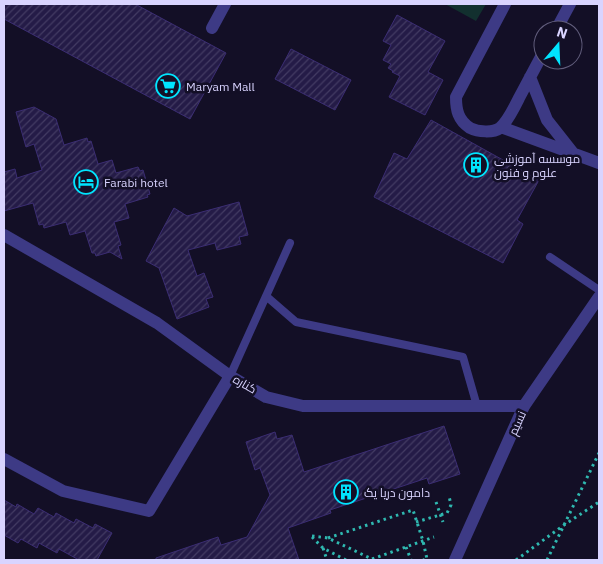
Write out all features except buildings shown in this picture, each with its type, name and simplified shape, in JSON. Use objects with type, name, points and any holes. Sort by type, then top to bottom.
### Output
[{"type":"street","points":[[212,28],[225,4]]},
{"type":"street","points":[[506,4],[456,97],[456,109],[462,120],[471,128],[482,131],[494,131],[501,127],[511,113],[534,70]]},
{"type":"street","points":[[561,20],[570,4]]},
{"type":"street","points":[[530,77],[547,120],[573,153]]},
{"type":"street","points":[[501,127],[599,163]]},
{"type":"street","name":"کناره","points":[[4,235],[157,324],[230,376],[266,397],[304,406],[524,406]]},
{"type":"street","name":"نسیم","points":[[455,560],[524,406],[599,297]]},
{"type":"street","points":[[4,459],[64,490],[149,511],[230,376]]},
{"type":"lane","points":[[230,376],[290,243]]},
{"type":"lane","points":[[550,257],[599,290]]},
{"type":"lane","points":[[266,296],[296,322],[463,357],[477,406]]},
{"type":"path","points":[[547,560],[599,453]]},
{"type":"path","points":[[416,522],[447,513],[451,505],[449,496]]},
{"type":"path","points":[[436,502],[443,522]]},
{"type":"path","points":[[516,560],[599,502]]},
{"type":"path","points":[[328,538],[413,510],[427,559],[423,560]]},
{"type":"path","points":[[346,560],[323,548],[312,536],[328,538],[372,560],[434,537]]},
{"type":"path","points":[[406,547],[411,560]]},
{"type":"path","points":[[323,548],[327,560]]},
{"type":"green space","points":[[445,4],[486,4],[476,21]]},
{"type":"place","name":"Maryam Mall","points":[[168,86]]},
{"type":"place","name":"موسسه آموزشی علوم و فنون","points":[[476,165]]},
{"type":"place","name":"Farabi hotel","points":[[86,182]]},
{"type":"place","name":"دامون دریا یک","points":[[346,492]]}]
